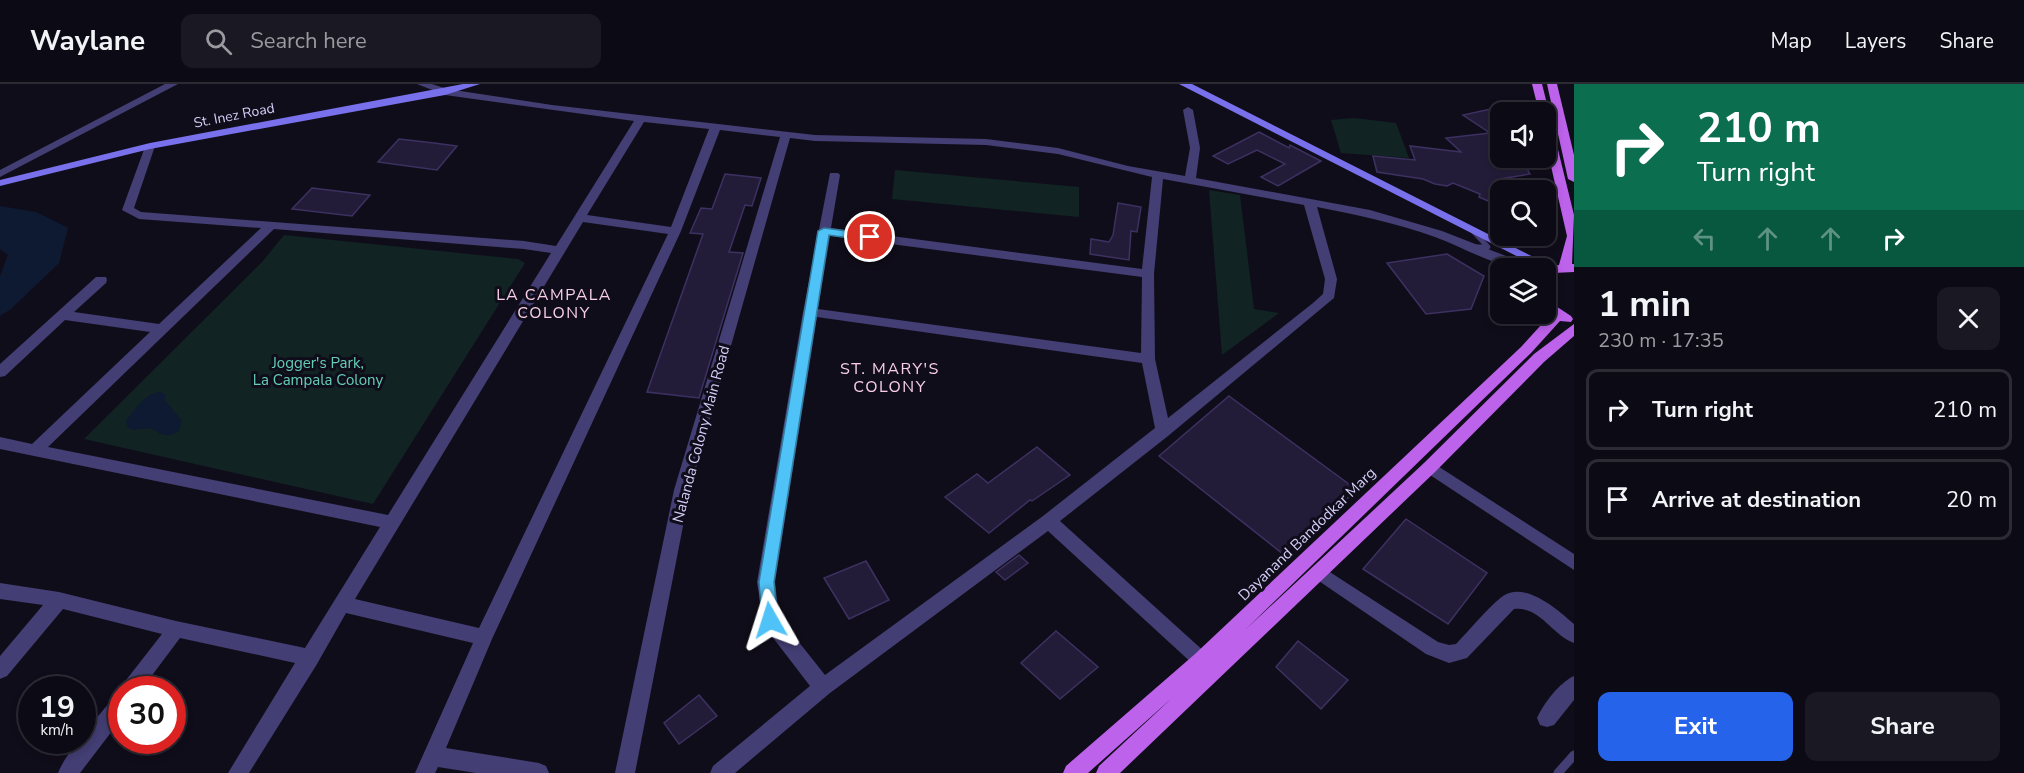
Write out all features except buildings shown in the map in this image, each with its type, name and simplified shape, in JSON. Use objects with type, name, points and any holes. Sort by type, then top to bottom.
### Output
[{"type":"main road","name":"St. Inez Road","points":[[0,183],[150,146],[445,92],[475,84]]},
{"type":"main road","points":[[1187,84],[1526,258]]},
{"type":"main road","points":[[1537,84],[1542,102]]},
{"type":"main road","points":[[1552,84],[1574,179]]},
{"type":"main road","points":[[1556,162],[1574,236],[1569,267]]},
{"type":"main road","points":[[1556,312],[1574,323]]},
{"type":"main road","name":"Dayanand Bandodkar Marg","points":[[1073,773],[1201,660],[1526,350],[1559,314]]},
{"type":"main road","points":[[1106,773],[1430,467],[1539,358],[1574,329]]},
{"type":"street","points":[[0,174],[173,84]]},
{"type":"street","points":[[422,84],[445,92],[786,135],[815,138],[986,142],[1058,151],[1127,169],[1366,213],[1438,234],[1500,258]]},
{"type":"street","points":[[1188,110],[1195,148],[1190,180]]},
{"type":"street","points":[[238,773],[394,523],[557,250],[581,218],[641,118]]},
{"type":"street","points":[[539,773],[429,764],[484,637],[675,231],[716,126]]},
{"type":"street","name":"Nalanda Colony Main Road","points":[[624,773],[682,490],[786,135]]},
{"type":"street","points":[[150,146],[128,210],[139,215],[524,245],[557,250]]},
{"type":"street","points":[[1158,174],[1148,274],[1148,359],[1163,432]]},
{"type":"street","points":[[823,687],[770,620],[766,582],[834,175]]},
{"type":"street","points":[[720,773],[823,687],[1049,521],[1318,306],[1329,295],[1331,279],[1309,201]]},
{"type":"street","points":[[581,218],[675,231]]},
{"type":"street","points":[[35,450],[272,224]]},
{"type":"street","points":[[824,231],[1148,274]]},
{"type":"street","points":[[0,372],[101,280]]},
{"type":"street","points":[[810,312],[1148,359]]},
{"type":"street","points":[[61,315],[161,329]]},
{"type":"street","points":[[0,443],[394,523]]},
{"type":"street","points":[[1430,467],[1574,563]]},
{"type":"street","points":[[1049,521],[1201,660]]},
{"type":"street","points":[[1319,572],[1432,648],[1449,654],[1461,652],[1509,602],[1517,599],[1532,602],[1574,635]]},
{"type":"street","points":[[0,591],[59,600],[176,629],[311,658]]},
{"type":"street","points":[[0,670],[59,600]]},
{"type":"street","points":[[342,604],[484,637]]},
{"type":"street","points":[[141,676],[176,629]]},
{"type":"street","points":[[1547,718],[1574,685]]},
{"type":"street","points":[[68,773],[108,720]]},
{"type":"lane","points":[[1468,227],[1488,247],[1471,247]]},
{"type":"lane","points":[[1558,773],[1574,755]]},
{"type":"green space","points":[[1354,118],[1396,123],[1409,158],[1341,153],[1331,120]]},
{"type":"green space","points":[[895,170],[1079,187],[1079,217],[892,199]]},
{"type":"green space","points":[[1209,190],[1240,195],[1254,309],[1279,313],[1222,355]]},
{"type":"green space","name":"Jogger's Park, La Campala Colony","points":[[284,235],[518,259],[525,263],[373,504],[84,439],[262,262]]},
{"type":"water","points":[[0,206],[36,212],[68,228],[59,263],[11,309],[0,316],[0,276],[8,255],[0,249]]},
{"type":"water","points":[[160,392],[165,394],[165,400],[182,421],[178,432],[165,435],[149,428],[134,430],[128,428],[126,421],[141,403],[150,395]]},
{"type":"district","name":"LA CAMPALA COLONY","points":[[554,303]]},
{"type":"district","name":"ST. MARY'S COLONY","points":[[890,377]]},
{"type":"route","points":[[770,620],[766,582],[824,231],[870,237]]}]
